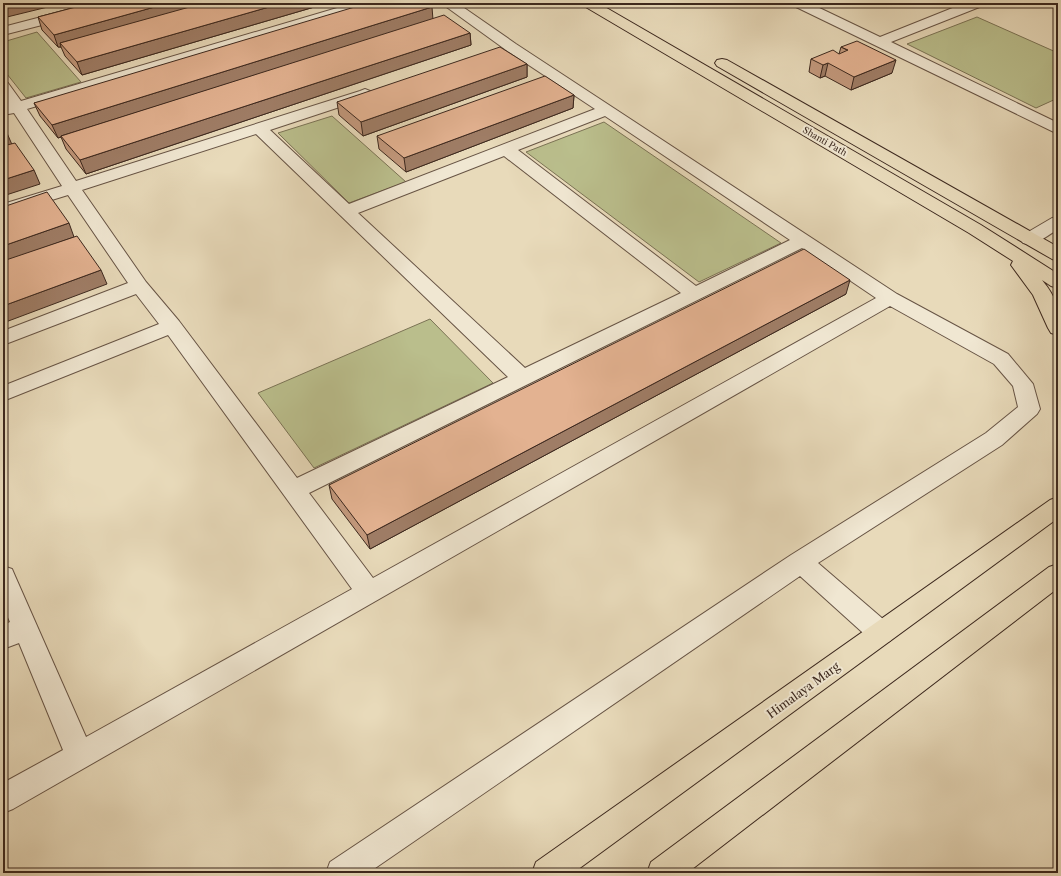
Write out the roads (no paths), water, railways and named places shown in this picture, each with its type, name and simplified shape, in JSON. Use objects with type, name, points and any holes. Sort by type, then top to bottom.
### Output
[{"type":"main road","name":"Shanti Path","points":[[589,3],[961,221],[1058,282]]},
{"type":"main road","points":[[616,3],[692,46]]},
{"type":"main road","name":"Shanti Path","points":[[712,58],[1058,256]]},
{"type":"main road","points":[[1029,239],[1058,246]]},
{"type":"main road","points":[[1010,251],[1042,293],[1058,328]]},
{"type":"main road","name":"Himalaya Marg","points":[[548,873],[1058,506]]},
{"type":"main road","points":[[662,873],[1058,574]]},
{"type":"street","points":[[3,31],[111,3]]},
{"type":"street","points":[[11,109],[368,3]]},
{"type":"street","points":[[341,873],[800,562],[994,439],[1029,409],[1023,384],[1001,359],[890,298],[608,110],[504,50],[448,3]]},
{"type":"street","points":[[799,3],[1058,129]]},
{"type":"street","points":[[879,42],[977,3]]},
{"type":"street","points":[[3,86],[11,109],[71,188],[139,286],[172,326],[369,592]]},
{"type":"street","points":[[3,210],[378,90]]},
{"type":"street","points":[[347,211],[608,110]]},
{"type":"street","points":[[1040,119],[1058,111]]},
{"type":"street","points":[[259,128],[522,378]]},
{"type":"street","points":[[506,149],[694,294]]},
{"type":"street","points":[[1029,239],[1058,222]]},
{"type":"street","points":[[294,490],[803,241]]},
{"type":"street","points":[[3,338],[139,286]]},
{"type":"street","points":[[3,799],[890,298]]},
{"type":"street","points":[[3,394],[172,326]]},
{"type":"street","points":[[800,562],[881,633]]},
{"type":"street","points":[[3,576],[14,633],[80,755]]}]
